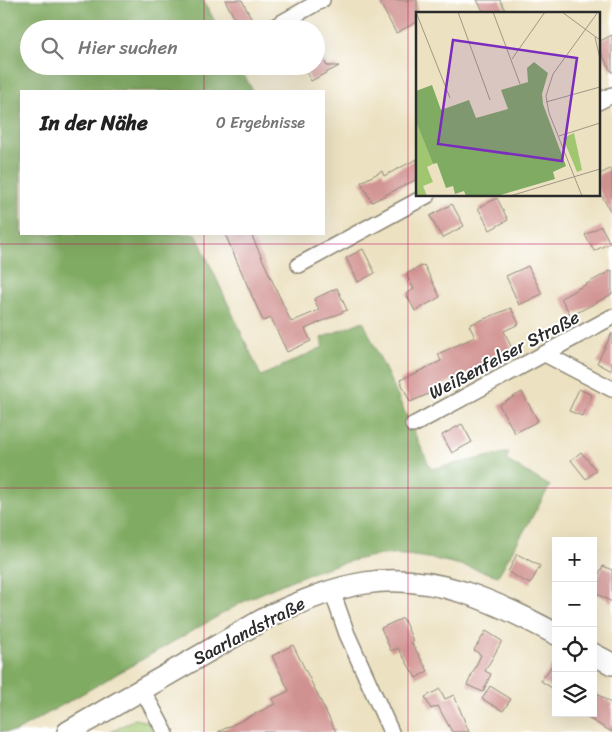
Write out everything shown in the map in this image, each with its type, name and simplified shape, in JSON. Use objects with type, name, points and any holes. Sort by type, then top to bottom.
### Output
[{"type":"street","points":[[286,20],[322,0]]},
{"type":"street","points":[[600,101],[612,95]]},
{"type":"street","points":[[299,265],[426,196]]},
{"type":"street","name":"Weißenfelser Straße","points":[[413,425],[612,317]]},
{"type":"street","points":[[545,354],[612,389]]},
{"type":"street","name":"Saarlandstraße","points":[[68,732],[272,615],[332,591],[366,582],[398,581],[429,584],[481,597],[552,632]]},
{"type":"street","points":[[332,591],[347,634],[391,732]]},
{"type":"street","points":[[597,656],[612,664]]},
{"type":"street","points":[[142,689],[165,732]]},
{"type":"green space","points":[[0,0],[203,0],[214,20],[20,20],[20,75],[244,75],[252,90],[20,90],[20,235],[196,235],[261,376],[323,347],[321,338],[363,321],[431,469],[509,452],[506,460],[550,486],[498,576],[453,563],[404,555],[374,556],[323,569],[243,602],[15,732],[0,732]]},
{"type":"green space","points":[[135,719],[149,722],[153,732],[111,732]]},
{"type":"building","points":[[225,0],[242,0],[252,20],[235,20]]},
{"type":"building","points":[[386,0],[417,0],[416,23],[396,33],[380,3]]},
{"type":"building","points":[[477,0],[500,0],[506,12],[484,12]]},
{"type":"building","points":[[612,35],[612,73],[600,51],[600,41]]},
{"type":"building","points":[[325,62],[327,66],[339,66],[325,74]]},
{"type":"building","points":[[308,75],[322,75],[311,81]]},
{"type":"building","points":[[416,160],[416,180],[372,202],[361,182],[382,171],[384,176]]},
{"type":"building","points":[[612,168],[612,214],[600,193],[600,174]]},
{"type":"building","points":[[497,198],[508,220],[490,230],[478,208]]},
{"type":"building","points":[[452,204],[464,226],[442,238],[430,216]]},
{"type":"building","points":[[601,226],[610,243],[594,251],[585,235]]},
{"type":"building","points":[[225,235],[251,235],[291,322],[319,310],[314,299],[337,288],[347,310],[305,329],[311,341],[287,352],[271,318],[263,321]]},
{"type":"building","points":[[363,249],[375,273],[358,282],[346,258]]},
{"type":"building","points":[[424,265],[440,297],[415,311],[406,294],[414,289],[406,274]]},
{"type":"building","points":[[528,266],[542,294],[519,305],[506,276]]},
{"type":"building","points":[[612,270],[612,294],[571,316],[561,298]]},
{"type":"building","points":[[511,308],[519,324],[504,331],[513,351],[410,402],[400,380],[441,361],[438,354],[475,337],[469,325]]},
{"type":"building","points":[[612,333],[612,371],[597,363]]},
{"type":"building","points":[[579,389],[592,395],[582,416],[569,411]]},
{"type":"building","points":[[522,392],[538,421],[515,433],[499,405]]},
{"type":"building","points":[[462,424],[472,442],[452,453],[442,435]]},
{"type":"building","points":[[581,452],[596,470],[586,479],[571,460]]},
{"type":"building","points":[[517,554],[540,566],[530,584],[508,572]]},
{"type":"building","points":[[603,566],[612,570],[612,602],[597,594],[597,577]]},
{"type":"building","points":[[403,618],[413,641],[411,642],[428,671],[416,678],[398,648],[391,651],[381,628]]},
{"type":"building","points":[[486,631],[502,641],[485,671],[491,674],[483,692],[467,685],[481,655],[474,650]]},
{"type":"building","points":[[293,645],[336,732],[218,732],[275,704],[272,699],[289,691],[272,656]]},
{"type":"building","points":[[552,666],[552,688],[541,681]]},
{"type":"building","points":[[490,686],[511,699],[503,711],[482,699]]},
{"type":"building","points":[[440,689],[445,699],[454,695],[469,732],[452,732],[438,706],[431,709],[425,697]]},
{"type":"building","points":[[597,694],[612,704],[612,732],[586,717],[597,717]]}]
